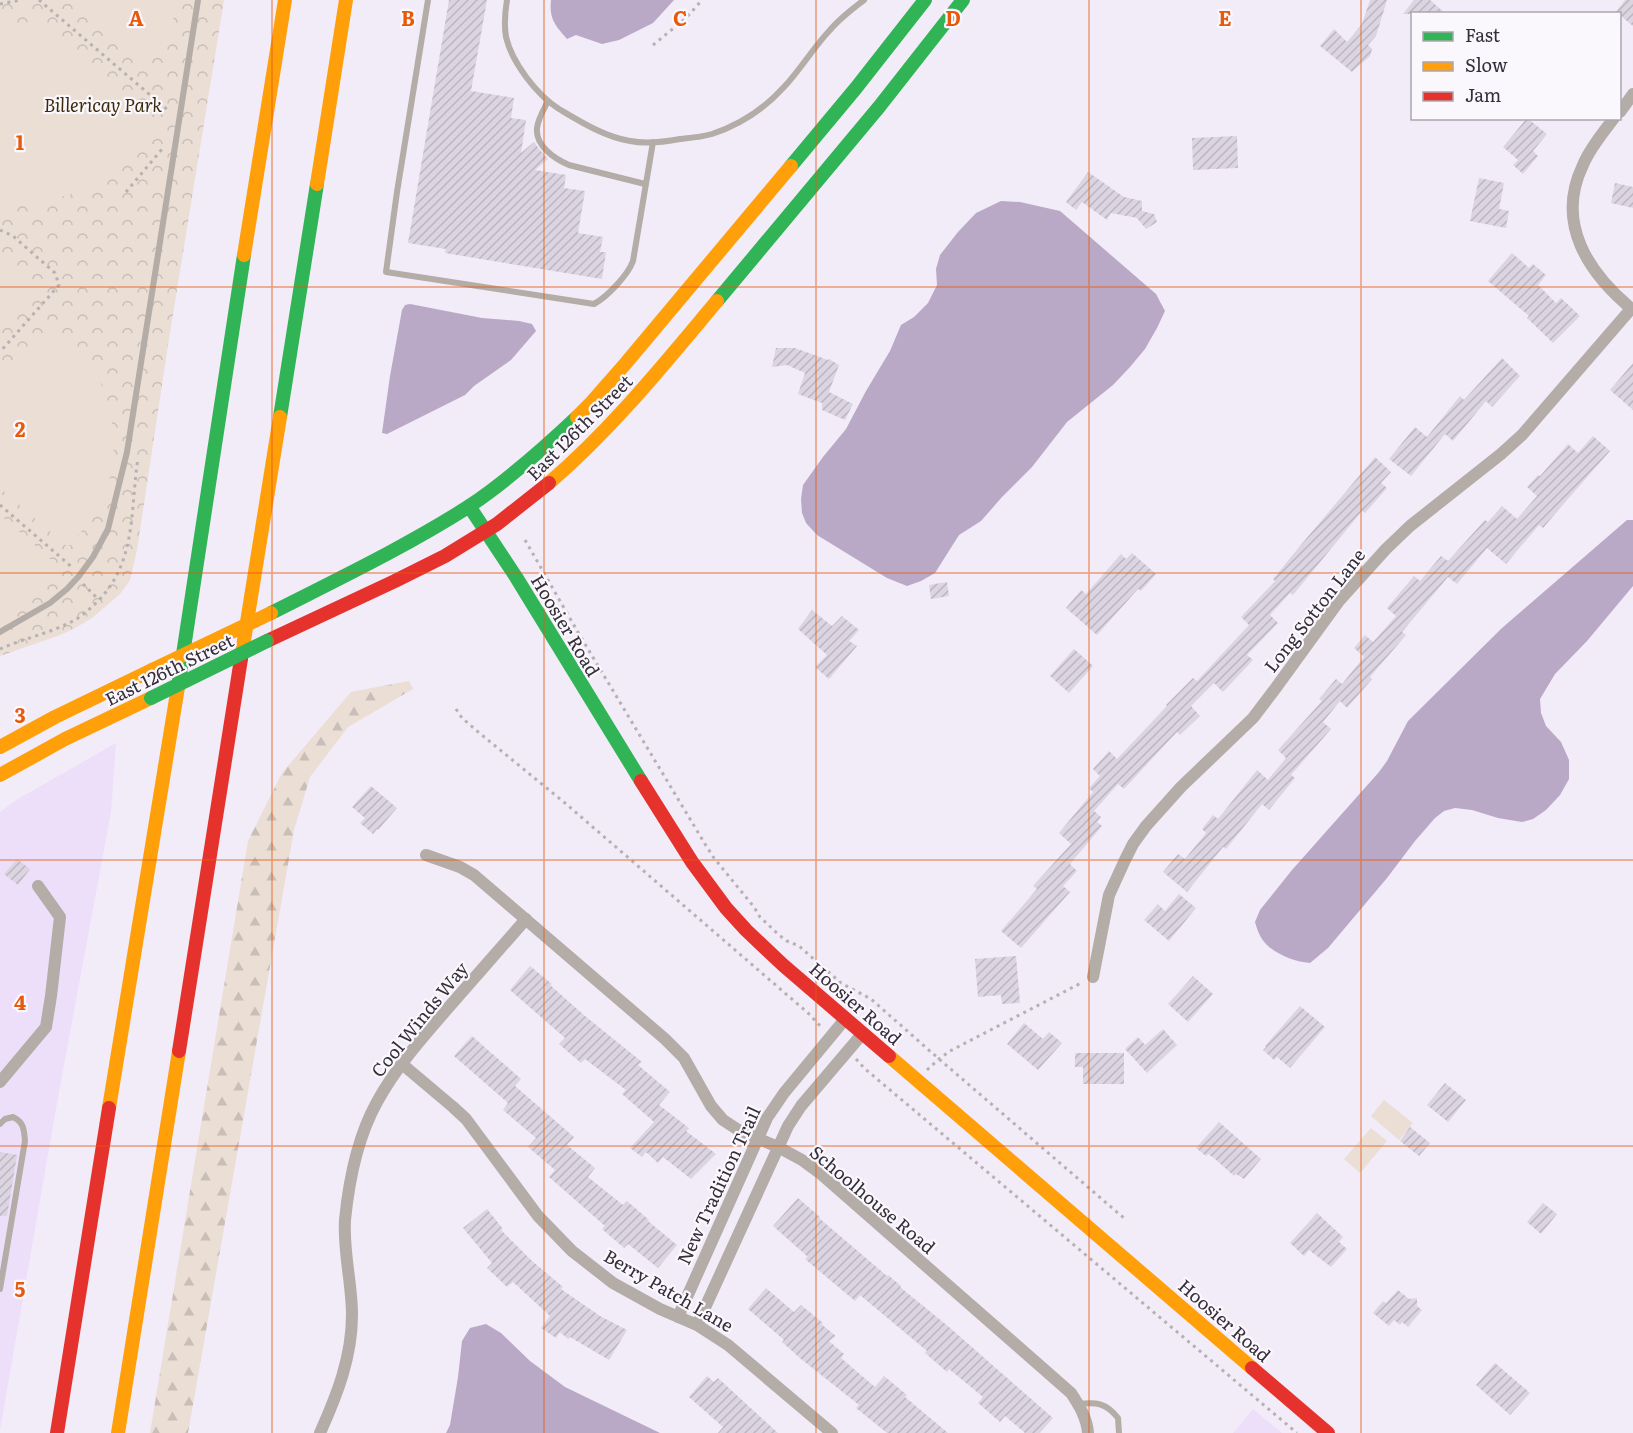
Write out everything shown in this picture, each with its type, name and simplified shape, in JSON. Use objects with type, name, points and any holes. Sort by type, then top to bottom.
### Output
[{"type":"main road","points":[[57,1433],[178,688],[285,0]]},
{"type":"main road","points":[[118,1433],[346,0]]},
{"type":"main road","name":"East 126th Street","points":[[0,747],[55,717],[382,557],[469,507],[535,456],[590,404],[626,363],[849,97],[925,0]]},
{"type":"main road","name":"East 126th Street","points":[[0,775],[150,698],[423,568],[486,531],[555,478],[631,403],[879,107],[963,0]]},
{"type":"main road","name":"Hoosier Road","points":[[469,507],[516,577],[666,823],[726,908],[762,946],[1328,1433]]},
{"type":"street","points":[[1621,111],[1633,94]]},
{"type":"street","points":[[1613,120],[1589,152],[1582,166],[1574,191],[1573,219],[1582,251],[1588,262],[1604,283],[1632,309]]},
{"type":"street","name":"Long Sotton Lane","points":[[1093,977],[1109,895],[1129,852],[1146,826],[1181,788],[1253,718],[1339,601],[1386,549],[1410,526],[1522,435],[1632,309]]},
{"type":"street","name":"Schoolhouse Road","points":[[426,855],[460,867],[474,875],[676,1050],[691,1068],[711,1106],[723,1120],[802,1160],[821,1174],[1071,1393],[1078,1404],[1088,1433]]},
{"type":"street","points":[[0,1082],[46,1027],[60,917],[38,886]]},
{"type":"street","name":"Cool Winds Way","points":[[320,1433],[341,1382],[351,1331],[352,1316],[346,1260],[345,1222],[354,1162],[367,1124],[376,1103],[418,1042],[526,919]]},
{"type":"street","name":"New Tradition Trail","points":[[678,1317],[774,1106],[846,1018]]},
{"type":"street","points":[[697,1325],[788,1126],[801,1106],[863,1033]]},
{"type":"street","name":"Berry Patch Lane","points":[[402,1064],[466,1119],[538,1216],[572,1251],[613,1283],[660,1309],[715,1335],[743,1355],[832,1433]]},
{"type":"lane","points":[[0,632],[50,603],[79,576],[93,557],[108,529],[127,452],[198,0]]},
{"type":"lane","points":[[428,0],[386,272],[594,304],[602,300],[630,268],[633,261],[652,142]]},
{"type":"lane","points":[[507,0],[506,37],[518,64],[536,90],[574,118],[604,133],[629,141],[652,142],[711,134],[738,123],[762,108],[784,87],[829,31],[864,0]]},
{"type":"lane","points":[[548,100],[536,128],[541,146],[558,160],[569,165],[645,184]]},
{"type":"lane","points":[[0,1124],[5,1119],[13,1117],[19,1120],[24,1127],[25,1141],[0,1290]]},
{"type":"lane","points":[[1078,1404],[1095,1403],[1108,1408],[1118,1418],[1119,1433]]},
{"type":"path","points":[[0,4],[21,0]]},
{"type":"path","points":[[39,0],[170,111],[168,121]]},
{"type":"path","points":[[653,45],[686,18],[702,0]]},
{"type":"path","points":[[126,192],[163,149],[165,140]]},
{"type":"path","points":[[0,230],[13,236],[55,273],[59,285],[0,352]]},
{"type":"path","points":[[0,505],[74,568],[84,584],[99,600]]},
{"type":"path","points":[[525,540],[705,844],[760,917],[787,941],[799,946],[841,983],[872,999],[1125,1219]]},
{"type":"path","points":[[456,709],[462,718],[477,731],[808,1012],[816,1023],[831,1036]]},
{"type":"path","points":[[917,1080],[939,1059],[966,1042],[1093,977]]},
{"type":"path","points":[[848,1051],[864,1068],[1297,1433]]},
{"type":"shaded area","points":[[551,0],[674,0],[653,23],[619,40],[602,44],[576,35],[567,39],[554,21]]},
{"type":"shaded area","points":[[1001,201],[1020,202],[1060,211],[1156,294],[1165,311],[1145,349],[1130,367],[1113,385],[1067,422],[1032,467],[981,521],[959,535],[935,573],[907,586],[887,578],[817,535],[806,523],[802,513],[803,485],[846,429],[890,351],[901,325],[914,317],[928,303],[937,285],[936,269],[940,255],[976,213]]},
{"type":"shaded area","points":[[410,304],[482,318],[519,321],[532,324],[536,331],[511,360],[465,395],[387,434],[382,433],[390,376],[402,310],[405,305]]},
{"type":"shaded area","points":[[1627,520],[1633,520],[1633,586],[1587,641],[1555,674],[1540,699],[1541,713],[1546,726],[1561,742],[1569,760],[1569,779],[1560,795],[1546,810],[1533,819],[1522,822],[1472,810],[1455,808],[1444,811],[1415,841],[1328,948],[1310,963],[1286,957],[1270,948],[1262,939],[1255,922],[1260,910],[1292,870],[1379,772],[1408,721],[1502,628]]},
{"type":"shaded area","points":[[116,743],[111,812],[0,1430],[0,812],[16,800]]},
{"type":"shaded area","points":[[486,1324],[501,1333],[530,1361],[565,1387],[660,1433],[446,1433],[450,1425],[462,1341],[470,1328]]},
{"type":"shaded area","points":[[1253,1409],[1282,1433],[1233,1433]]},
{"type":"green space","name":"Billericay Park","points":[[0,0],[224,0],[137,550],[130,580],[120,594],[92,618],[75,628],[0,656]]},
{"type":"green space","points":[[71,0],[181,0],[166,36],[144,64]]},
{"type":"green space","points":[[37,22],[158,127],[145,148],[121,169],[97,184],[69,195],[39,202],[8,204],[0,202],[0,24]]},
{"type":"green space","points":[[0,260],[35,286],[0,327]]},
{"type":"green space","points":[[52,325],[80,351],[97,375],[110,409],[113,428],[112,464],[103,498],[92,518],[68,547],[0,488],[0,386]]},
{"type":"green space","points":[[0,515],[56,564],[30,590],[0,611]]},
{"type":"green space","points":[[409,681],[413,689],[348,727],[310,777],[294,830],[188,1433],[150,1433],[248,841],[282,773],[351,692]]},
{"type":"green space","points":[[1384,1100],[1413,1123],[1399,1140],[1371,1116]]},
{"type":"green space","points":[[1371,1128],[1387,1141],[1360,1173],[1344,1159]]},
{"type":"building","points":[[449,0],[487,0],[471,91],[514,98],[511,118],[526,120],[521,153],[534,142],[548,159],[535,170],[566,175],[564,188],[585,191],[578,233],[603,237],[600,252],[606,252],[602,279],[445,253],[446,249],[408,243]]},
{"type":"building","points":[[1370,0],[1387,0],[1376,36],[1368,45],[1372,49],[1370,56],[1352,72],[1320,46],[1334,29],[1347,42],[1362,24]]},
{"type":"building","points":[[1414,0],[1430,0],[1444,12],[1411,12],[1411,14],[1403,14]]},
{"type":"building","points":[[1625,0],[1633,0],[1633,26],[1621,16],[1621,12],[1616,12]]},
{"type":"building","points":[[1525,120],[1530,120],[1547,134],[1533,151],[1538,156],[1523,174],[1513,165],[1518,160],[1503,147]]},
{"type":"building","points":[[1237,136],[1238,168],[1193,170],[1192,138]]},
{"type":"building","points":[[1088,172],[1124,197],[1142,201],[1142,211],[1154,214],[1157,222],[1146,229],[1137,218],[1111,213],[1107,220],[1082,202],[1076,210],[1066,202]]},
{"type":"building","points":[[1479,178],[1504,183],[1499,209],[1509,211],[1506,228],[1470,221]]},
{"type":"building","points":[[1615,183],[1633,187],[1633,208],[1611,203]]},
{"type":"building","points":[[1512,253],[1529,268],[1533,264],[1546,275],[1538,285],[1556,303],[1561,298],[1580,316],[1553,343],[1527,318],[1529,316],[1488,281]]},
{"type":"building","points":[[776,348],[795,348],[829,359],[839,365],[829,392],[853,404],[845,420],[822,410],[822,403],[798,394],[805,373],[787,365],[772,367]]},
{"type":"building","points":[[1502,358],[1520,376],[1492,407],[1486,401],[1453,441],[1445,434],[1411,476],[1389,459],[1415,427],[1427,437],[1460,396],[1464,400]]},
{"type":"building","points":[[1633,363],[1633,410],[1610,390]]},
{"type":"building","points":[[1593,436],[1610,451],[1543,528],[1539,525],[1506,564],[1487,548],[1457,584],[1448,577],[1402,632],[1406,635],[1347,708],[1340,701],[1323,722],[1331,729],[1291,775],[1295,778],[1269,810],[1262,804],[1187,892],[1163,872],[1178,854],[1185,859],[1206,833],[1202,829],[1213,815],[1218,819],[1257,770],[1268,780],[1286,758],[1278,750],[1322,701],[1319,699],[1336,679],[1342,684],[1364,657],[1354,648],[1365,635],[1373,642],[1396,616],[1387,608],[1414,576],[1420,581],[1441,556],[1448,561],[1485,520],[1488,522],[1502,506],[1517,519],[1537,496],[1527,487],[1538,475],[1540,476],[1568,444],[1578,453]]},
{"type":"building","points":[[1375,457],[1391,472],[1381,483],[1387,488],[1365,513],[1362,511],[1293,595],[1290,593],[1270,615],[1278,623],[1247,655],[1253,660],[1223,692],[1214,683],[1191,706],[1200,716],[1180,735],[1177,732],[1124,789],[1118,784],[1094,811],[1101,817],[1097,822],[1102,826],[1070,864],[1077,871],[1063,886],[1070,892],[1021,948],[1001,931],[1037,889],[1033,886],[1071,844],[1059,833],[1093,792],[1089,788],[1100,776],[1093,769],[1109,751],[1117,759],[1166,705],[1193,678],[1197,681],[1249,625],[1241,617],[1275,581],[1273,579]]},
{"type":"building","points":[[1132,553],[1156,574],[1141,591],[1138,589],[1097,635],[1066,608],[1081,590],[1086,594],[1121,554],[1126,559]]},
{"type":"building","points":[[947,582],[949,596],[931,599],[929,585]]},
{"type":"building","points":[[812,610],[832,626],[842,616],[859,630],[849,641],[857,646],[829,679],[815,667],[827,655],[798,629]]},
{"type":"building","points":[[1074,649],[1093,666],[1069,693],[1050,676]]},
{"type":"building","points":[[371,786],[397,808],[373,834],[360,823],[365,818],[352,807]]},
{"type":"building","points":[[17,859],[30,869],[18,885],[4,874]]},
{"type":"building","points":[[1179,894],[1196,908],[1169,941],[1144,920],[1158,904],[1165,911]]},
{"type":"building","points":[[1016,956],[1020,1003],[1002,1004],[1001,995],[978,997],[975,959]]},
{"type":"building","points":[[530,966],[585,1016],[642,1062],[638,1065],[670,1092],[659,1105],[689,1128],[686,1131],[716,1154],[691,1179],[663,1157],[658,1163],[646,1152],[642,1157],[630,1148],[654,1122],[622,1094],[626,1090],[585,1059],[581,1063],[559,1044],[565,1038],[510,990]]},
{"type":"building","points":[[1193,976],[1213,994],[1188,1022],[1168,1004]]},
{"type":"building","points":[[1300,1006],[1325,1027],[1290,1068],[1277,1057],[1274,1060],[1263,1050]]},
{"type":"building","points":[[1024,1023],[1043,1039],[1049,1032],[1062,1043],[1038,1070],[1007,1044]]},
{"type":"building","points":[[1163,1029],[1177,1045],[1147,1073],[1125,1049],[1138,1037],[1145,1045]]},
{"type":"building","points":[[472,1036],[521,1079],[515,1086],[574,1137],[567,1145],[595,1168],[588,1177],[623,1205],[627,1201],[677,1245],[658,1268],[628,1244],[624,1248],[602,1229],[605,1226],[549,1177],[555,1170],[528,1147],[536,1138],[503,1110],[508,1103],[454,1056]]},
{"type":"building","points":[[1075,1053],[1124,1053],[1124,1084],[1083,1084],[1083,1067],[1075,1067]]},
{"type":"building","points":[[1445,1083],[1466,1100],[1448,1122],[1427,1105]]},
{"type":"building","points":[[1219,1122],[1261,1159],[1244,1179],[1236,1174],[1234,1176],[1215,1159],[1208,1154],[1206,1156],[1196,1148]]},
{"type":"building","points":[[1410,1127],[1430,1143],[1419,1156],[1400,1141]]},
{"type":"building","points":[[0,1152],[17,1155],[7,1216],[0,1216]]},
{"type":"building","points":[[798,1198],[1053,1418],[1040,1433],[1025,1433],[1005,1416],[1000,1422],[978,1403],[983,1397],[949,1369],[947,1372],[925,1353],[927,1351],[860,1295],[855,1301],[805,1259],[808,1257],[773,1226]]},
{"type":"building","points":[[1543,1203],[1557,1214],[1541,1234],[1527,1222]]},
{"type":"building","points":[[487,1209],[503,1229],[501,1230],[532,1261],[563,1287],[561,1289],[600,1316],[627,1330],[609,1360],[570,1337],[568,1339],[560,1332],[556,1338],[541,1328],[550,1316],[513,1282],[507,1287],[487,1268],[492,1263],[463,1228]]},
{"type":"building","points":[[1317,1213],[1343,1237],[1339,1242],[1347,1249],[1331,1267],[1309,1250],[1304,1256],[1290,1243]]},
{"type":"building","points":[[766,1288],[794,1312],[801,1305],[823,1323],[821,1324],[836,1336],[829,1341],[844,1354],[841,1358],[875,1387],[884,1376],[948,1433],[887,1433],[856,1408],[859,1405],[801,1359],[782,1342],[784,1340],[748,1309]]},
{"type":"building","points":[[1398,1290],[1409,1299],[1417,1298],[1417,1306],[1422,1310],[1408,1327],[1394,1320],[1389,1326],[1373,1313],[1383,1301],[1386,1303]]},
{"type":"building","points":[[1495,1363],[1530,1393],[1510,1415],[1476,1385]]},
{"type":"building","points":[[707,1376],[714,1382],[718,1378],[778,1433],[718,1433],[723,1427],[689,1397]]},
{"type":"traffic: fast","points":[[791,166],[925,0]]},
{"type":"traffic: fast","points":[[717,301],[879,107],[963,0]]},
{"type":"traffic: fast","points":[[280,417],[317,184]]},
{"type":"traffic: fast","points":[[178,687],[244,255]]},
{"type":"traffic: fast","points":[[271,613],[396,549],[468,507],[524,464],[577,417]]},
{"type":"traffic: fast","points":[[469,506],[516,577],[641,781]]},
{"type":"traffic: fast","points":[[151,698],[267,641]]},
{"type":"traffic: slow","points":[[244,255],[285,0]]},
{"type":"traffic: slow","points":[[317,184],[346,0]]},
{"type":"traffic: slow","points":[[577,417],[626,363],[791,166]]},
{"type":"traffic: slow","points":[[549,483],[616,418],[717,301]]},
{"type":"traffic: slow","points":[[241,659],[280,417]]},
{"type":"traffic: slow","points":[[152,670],[271,613]]},
{"type":"traffic: slow","points":[[0,747],[55,717],[152,670]]},
{"type":"traffic: slow","points":[[109,1108],[178,687]]},
{"type":"traffic: slow","points":[[0,775],[65,739],[151,698]]},
{"type":"traffic: slow","points":[[118,1433],[179,1051]]},
{"type":"traffic: slow","points":[[889,1056],[1252,1368]]},
{"type":"traffic: jam","points":[[267,641],[445,556],[497,524],[549,483]]},
{"type":"traffic: jam","points":[[179,1051],[241,659]]},
{"type":"traffic: jam","points":[[641,781],[692,862],[726,908],[783,965],[889,1056]]},
{"type":"traffic: jam","points":[[57,1433],[109,1108]]},
{"type":"traffic: jam","points":[[1252,1368],[1328,1433]]}]
